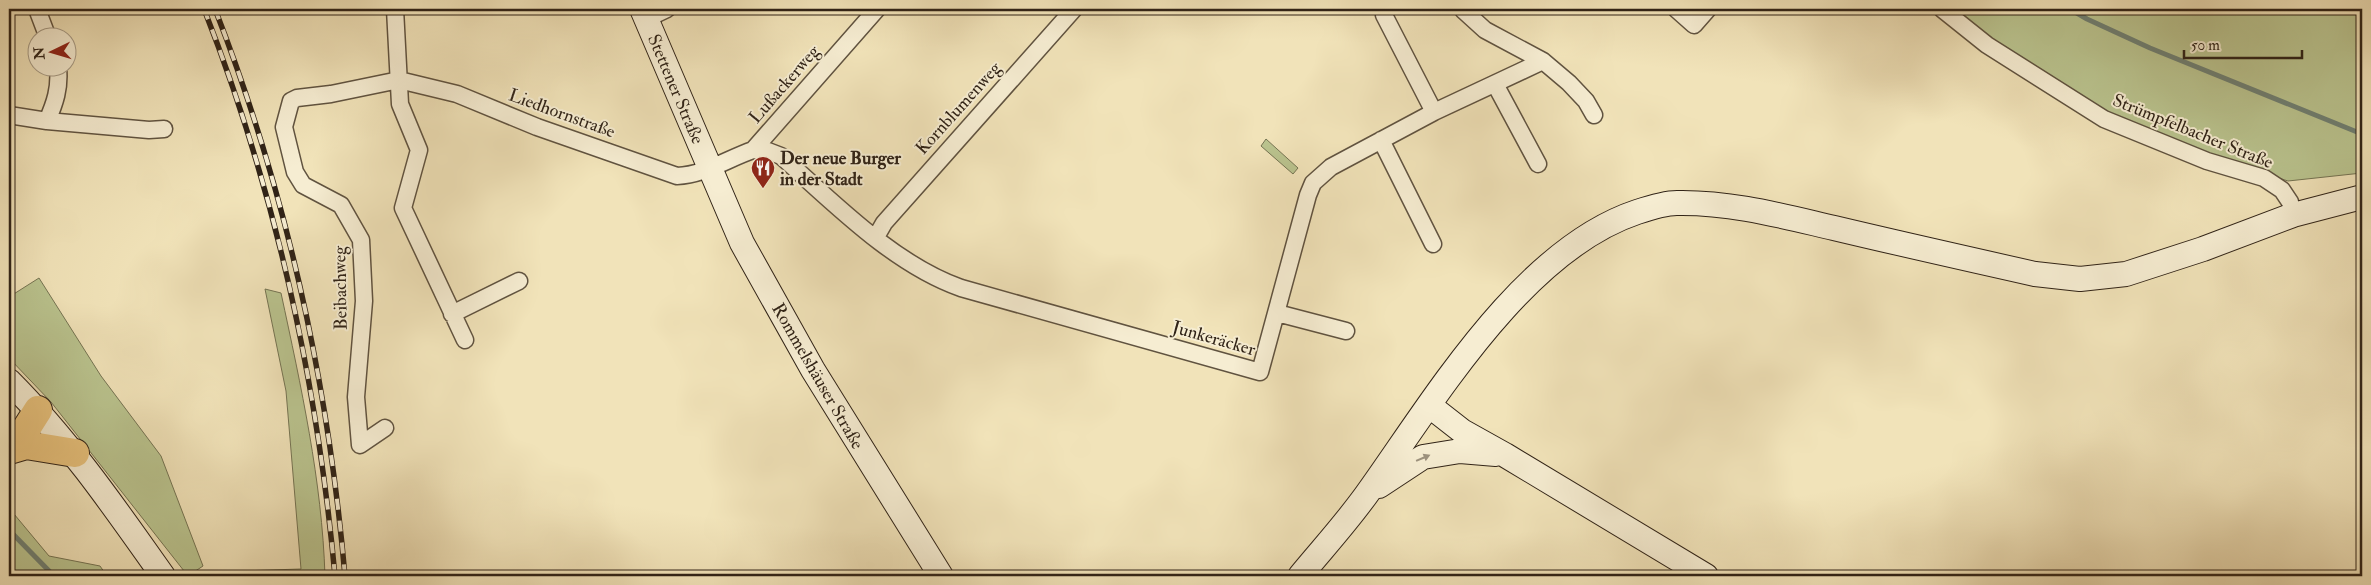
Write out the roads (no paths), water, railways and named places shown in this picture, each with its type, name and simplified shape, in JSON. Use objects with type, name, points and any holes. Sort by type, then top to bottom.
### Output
[{"type":"highway","points":[[9,419],[38,410]]},
{"type":"highway","points":[[9,442],[26,429],[38,410]]},
{"type":"highway","points":[[9,450],[26,445],[75,453]]},
{"type":"main road","name":"Stettener Straße","points":[[652,12],[709,169]]},
{"type":"main road","name":"Rommelshäuser Straße","points":[[709,169],[742,243],[813,370],[941,576]]},
{"type":"main road","points":[[1300,576],[1368,494],[1430,406],[1498,318],[1555,258],[1583,238],[1615,219],[1674,203],[1742,207],[2035,274],[2080,279],[2126,274],[2203,249],[2293,215],[2362,198]]},
{"type":"main road","points":[[9,381],[38,410],[75,453],[163,576]]},
{"type":"main road","points":[[1430,406],[1462,431],[1706,576]]},
{"type":"main road","points":[[1368,494],[1423,457],[1460,450],[1505,455]]},
{"type":"street","points":[[37,9],[44,28]]},
{"type":"street","points":[[395,9],[400,104],[419,150],[403,208],[465,340]]},
{"type":"street","name":"Lußackerweg","points":[[709,169],[731,157],[753,150],[876,9]]},
{"type":"street","name":"Kornblumenweg","points":[[876,237],[889,216],[1074,9]]},
{"type":"street","points":[[1676,9],[1694,25],[1708,9]]},
{"type":"street","name":"Strümpfelbacher Straße","points":[[1942,9],[1987,45],[2104,119],[2207,161],[2264,178],[2282,190],[2290,202],[2293,215]]},
{"type":"street","points":[[1464,10],[1485,30],[1543,61],[1569,83],[1586,101],[1594,115]]},
{"type":"street","points":[[1384,15],[1434,112]]},
{"type":"street","name":"Junkeräcker","points":[[753,150],[768,151],[781,156],[876,237],[919,269],[939,280],[961,288],[1260,372],[1313,183],[1331,167],[1380,140],[1434,112],[1543,61]]},
{"type":"street","points":[[47,121],[56,101],[59,78]]},
{"type":"street","name":"Liedhornstraße","points":[[291,101],[297,98],[331,94],[399,80],[457,94],[537,127],[676,176],[692,175],[709,169]]},
{"type":"street","points":[[1495,84],[1538,164]]},
{"type":"street","name":"Beibachweg","points":[[291,101],[284,127],[295,172],[303,185],[341,205],[361,240],[364,301],[356,397],[360,445],[385,428]]},
{"type":"street","points":[[9,115],[47,121],[149,130],[164,129]]},
{"type":"street","points":[[1380,140],[1433,244]]},
{"type":"street","points":[[452,314],[519,281]]},
{"type":"street","points":[[1277,313],[1346,331]]},
{"type":"waterway","points":[[2070,9],[2087,19],[2150,48],[2362,134]]},
{"type":"waterway","points":[[9,530],[54,576]]},
{"type":"railway","points":[[204,9],[230,78],[252,147],[290,288],[305,359],[317,431],[335,576]]},
{"type":"railway","points":[[215,9],[263,147],[283,217],[300,288],[328,431],[345,576]]},
{"type":"place","name":"Der neue Burger in der Stadt","points":[[763,189]]}]
